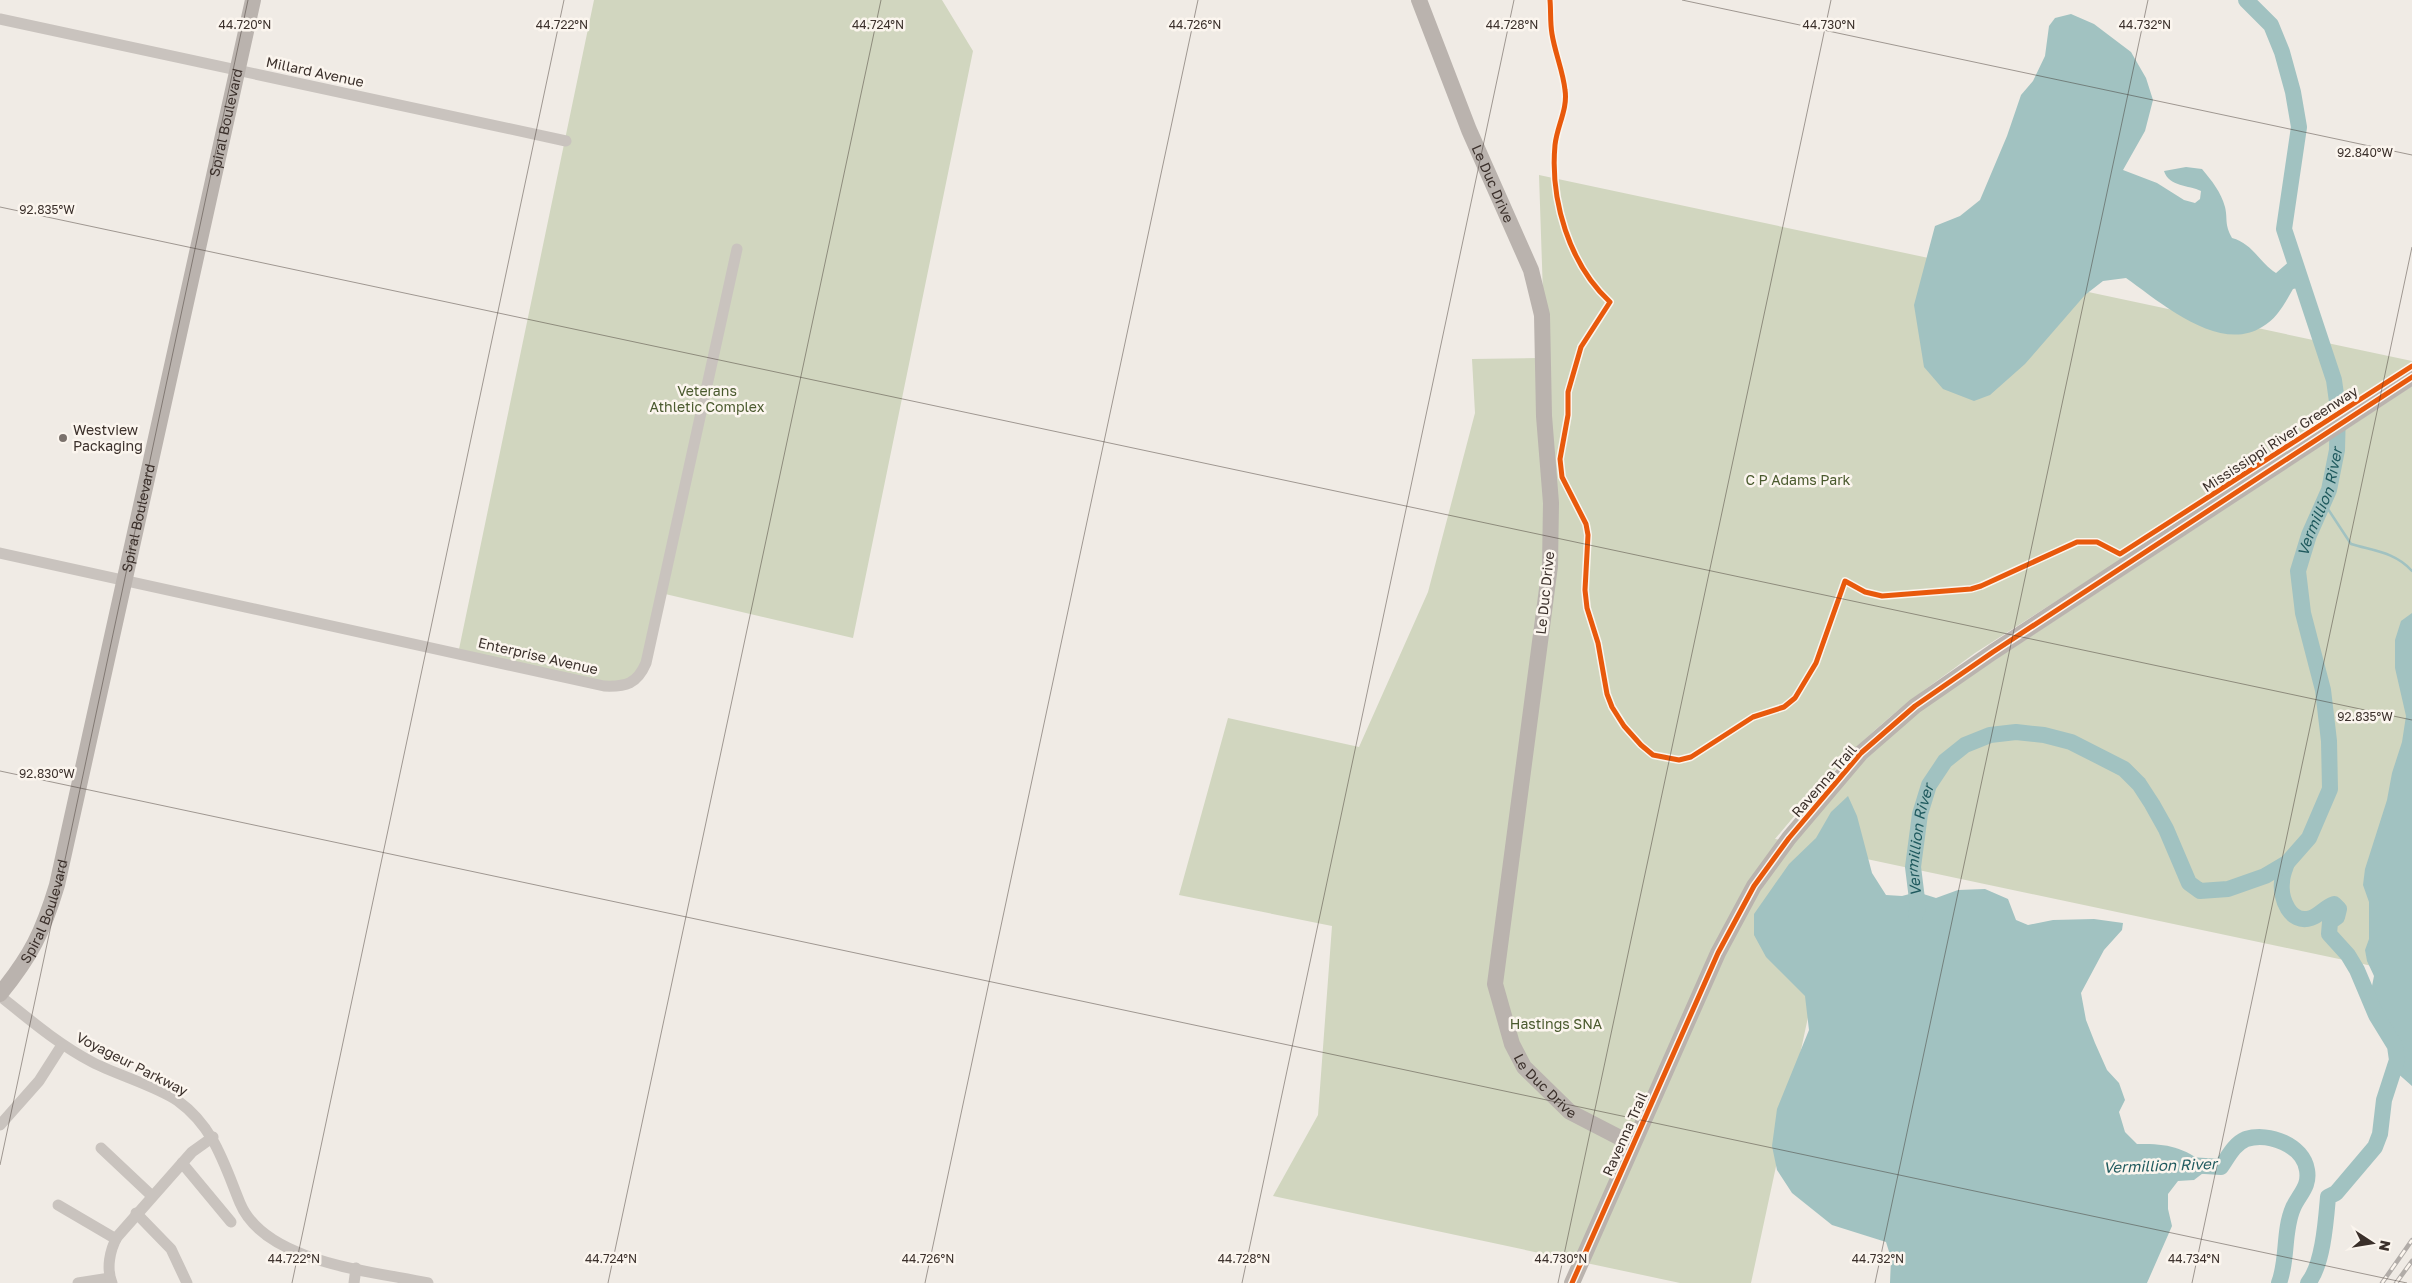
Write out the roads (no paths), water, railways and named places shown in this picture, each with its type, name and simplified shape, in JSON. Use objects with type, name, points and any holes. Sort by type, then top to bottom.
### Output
[{"type":"street","name":"Spiral Boulevard","points":[[0,995],[22,968],[36,942],[58,886],[253,0]]},
{"type":"street","name":"Le Duc Drive","points":[[1419,0],[1469,130],[1531,270],[1542,315],[1544,416],[1551,503],[1550,566],[1495,984],[1512,1044],[1524,1067],[1570,1112],[1632,1144]]},
{"type":"street","name":"Millard Avenue","points":[[0,19],[566,142]]},
{"type":"street","name":"Enterprise Avenue","points":[[0,553],[604,686],[621,687],[642,674],[646,663],[737,249]]},
{"type":"street","name":"Ravenna Trail","points":[[1572,1283],[1632,1144],[1718,954],[1754,886],[1789,838],[1861,754],[1915,706],[1993,652],[2412,377]]},
{"type":"street","name":"Voyageur Parkway","points":[[0,995],[62,1045],[94,1063],[177,1100],[198,1119],[213,1137],[226,1164],[241,1205],[252,1221],[270,1238],[290,1250],[317,1260],[428,1283]]},
{"type":"street","points":[[0,1125],[39,1081],[62,1045]]},
{"type":"street","points":[[78,1283],[111,1281],[110,1255],[116,1239],[136,1213],[192,1152],[213,1137]]},
{"type":"street","points":[[101,1148],[152,1196]]},
{"type":"street","points":[[182,1163],[231,1222]]},
{"type":"street","points":[[58,1206],[116,1239]]},
{"type":"street","points":[[136,1213],[171,1249],[187,1283]]},
{"type":"street","points":[[354,1283],[356,1268]]},
{"type":"water","points":[[2071,14],[2094,24],[2131,52],[2146,78],[2153,100],[2145,131],[2123,170],[2157,183],[2184,200],[2195,203],[2200,199],[2201,191],[2175,183],[2170,180],[2164,171],[2186,167],[2202,169],[2213,182],[2221,196],[2225,207],[2228,229],[2232,238],[2245,244],[2276,273],[2293,258],[2302,287],[2293,289],[2284,305],[2267,324],[2245,334],[2227,334],[2209,330],[2191,322],[2126,278],[2103,281],[2085,295],[2025,364],[1990,395],[1974,401],[1943,389],[1924,367],[1914,305],[1935,226],[1960,216],[1980,200],[2007,136],[2021,95],[2033,81],[2045,56],[2049,26],[2055,18]]},
{"type":"water","points":[[2412,613],[2412,1086],[2395,1071],[2396,1061],[2392,1043],[2369,1001],[2374,976],[2367,961],[2365,950],[2369,939],[2369,902],[2363,885],[2365,869],[2387,800],[2392,773],[2402,742],[2406,716],[2395,668],[2395,640],[2401,621]]},
{"type":"water","points":[[1848,796],[1857,816],[1872,873],[1886,895],[1902,896],[1917,892],[1936,898],[1958,890],[1985,889],[2008,899],[2016,920],[2028,925],[2053,920],[2094,919],[2123,923],[2122,930],[2104,950],[2081,993],[2086,1020],[2095,1043],[2107,1070],[2119,1083],[2125,1100],[2119,1112],[2125,1132],[2137,1144],[2159,1144],[2176,1148],[2193,1155],[2211,1167],[2194,1180],[2178,1181],[2168,1194],[2168,1209],[2172,1226],[2147,1283],[1890,1283],[1891,1258],[1886,1242],[1832,1225],[1792,1193],[1777,1170],[1772,1146],[1777,1109],[1809,1030],[1805,996],[1766,957],[1754,935],[1754,914],[1789,864],[1816,838],[1831,812]]},
{"type":"waterway","name":"Vermillion River","points":[[1916,914],[1918,907],[1913,867],[1920,814],[1929,785],[1945,761],[1965,745],[1990,735],[2016,732],[2044,735],[2071,742],[2124,769],[2139,784],[2152,804],[2166,829],[2189,883],[2200,891],[2228,889],[2265,876],[2287,863],[2309,838],[2330,789],[2329,741],[2323,690],[2303,613],[2298,571],[2309,535],[2329,490],[2337,450],[2338,409],[2334,380],[2284,229],[2299,127],[2293,92],[2282,52],[2271,25],[2246,0]]},
{"type":"waterway","points":[[2324,503],[2351,544],[2391,556],[2412,571]]},
{"type":"waterway","name":"Vermillion River","points":[[2287,863],[2282,877],[2282,888],[2285,902],[2292,914],[2297,918],[2304,919],[2314,917],[2334,904],[2339,909],[2337,917],[2330,922],[2329,934],[2348,955],[2357,970],[2376,1015],[2395,1046],[2397,1060],[2384,1100],[2380,1134],[2375,1147],[2336,1193],[2328,1197],[2325,1230],[2320,1254],[2313,1275],[2308,1283]]},
{"type":"waterway","name":"Vermillion River","points":[[2189,1165],[2221,1167],[2238,1144],[2246,1139],[2255,1137],[2265,1137],[2284,1142],[2299,1154],[2304,1161],[2308,1176],[2290,1217],[2284,1265],[2279,1283]]},
{"type":"railway","points":[[2382,1283],[2412,1240]]},
{"type":"railway","points":[[2396,1283],[2412,1261]]},
{"type":"place","name":"Westview Packaging","points":[[63,438]]},
{"type":"park label","name":"Veterans Athletic Complex","points":[[707,400]]},
{"type":"park label","name":"C P Adams Park","points":[[1798,480]]},
{"type":"park label","name":"Hastings SNA","points":[[1556,1024]]}]
